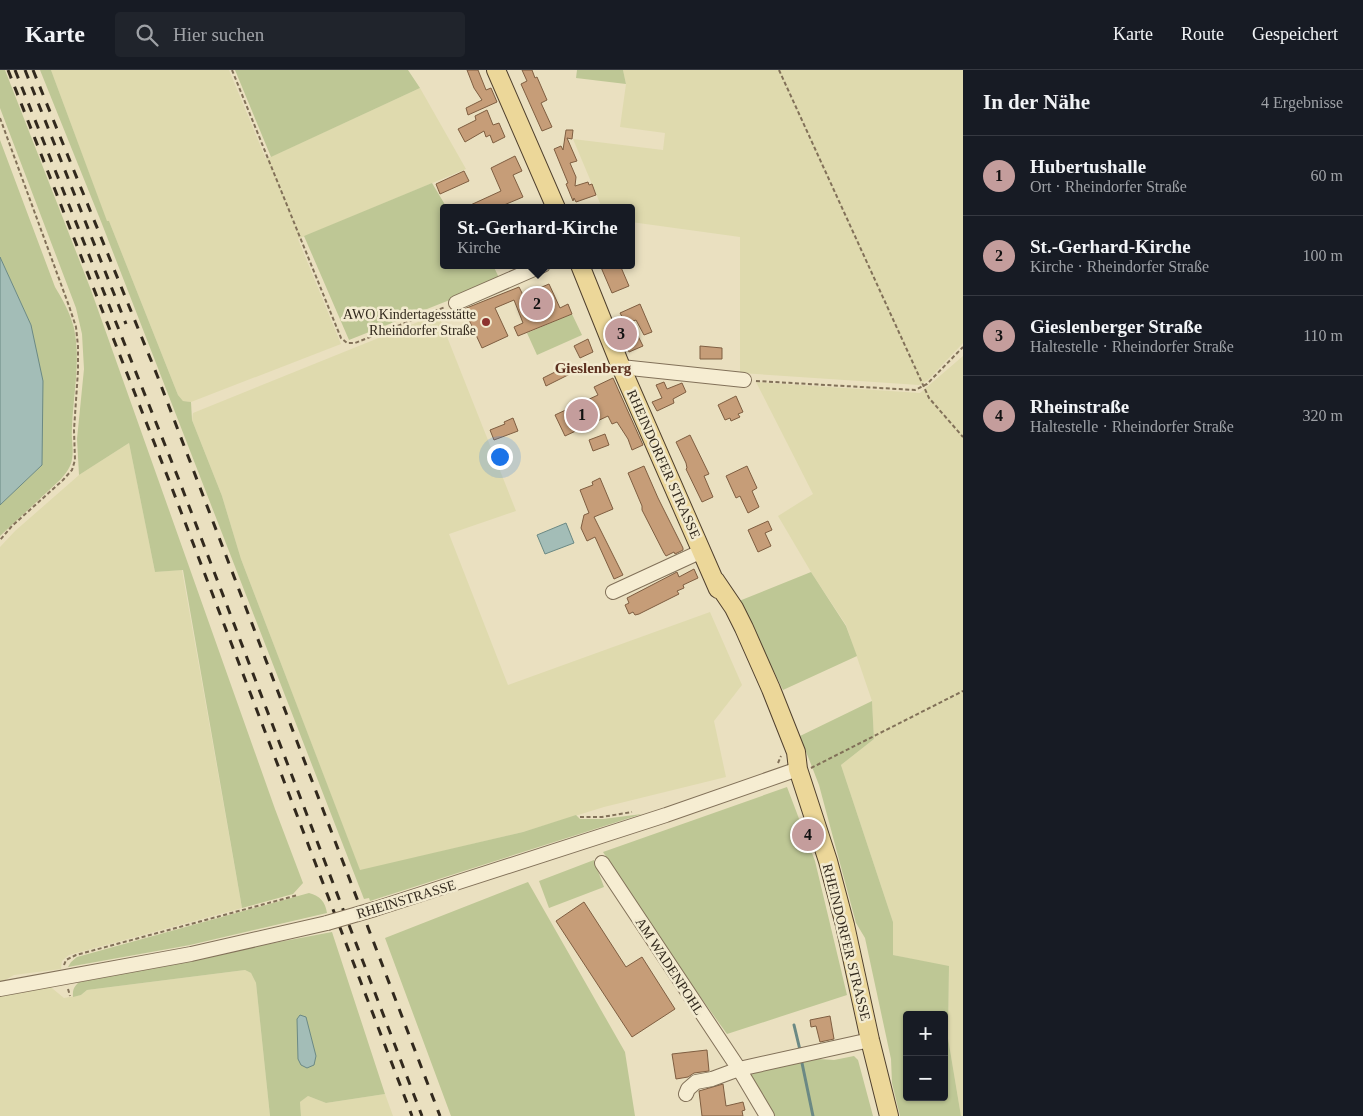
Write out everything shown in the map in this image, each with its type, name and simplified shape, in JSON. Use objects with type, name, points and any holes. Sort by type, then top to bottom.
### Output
[{"type":"main road","points":[[496,70],[554,204]]},
{"type":"main road","name":"RHEINDORFER STRASSE","points":[[582,269],[621,367],[702,551],[715,580],[734,608],[771,689],[796,752],[798,769],[828,861],[845,925],[889,1116]]},
{"type":"street","points":[[456,302],[534,269]]},
{"type":"street","points":[[621,367],[744,380]]},
{"type":"street","name":"RHEINDORFER STRASSE","points":[[613,592],[702,551]]},
{"type":"street","name":"RHEINSTRASSE","points":[[0,989],[191,954],[327,923],[657,818],[798,769]]},
{"type":"street","name":"AM WADENPOHL","points":[[602,862],[739,1069],[766,1116]]},
{"type":"street","points":[[686,1094],[688,1089],[696,1082],[712,1079],[739,1069],[870,1040]]},
{"type":"path","points":[[232,70],[341,338],[347,343],[355,343],[456,302]]},
{"type":"path","points":[[780,70],[929,398],[963,437]]},
{"type":"path","points":[[0,118],[69,306],[76,327],[78,346],[74,430],[75,460],[72,470],[0,540]]},
{"type":"path","points":[[744,380],[915,390],[924,386],[963,347]]},
{"type":"path","points":[[798,769],[809,769],[963,691]]},
{"type":"path","points":[[580,817],[602,817],[638,812]]},
{"type":"path","points":[[70,996],[64,977],[64,965],[66,960],[76,955],[298,895]]},
{"type":"shaded area","points":[[51,70],[229,70],[266,159],[420,88],[466,169],[298,239],[341,344],[191,402],[183,401],[178,395],[109,221],[107,222]]},
{"type":"shaded area","points":[[623,70],[963,70],[963,343],[928,380],[919,385],[740,373],[740,237],[635,223],[635,204],[600,204],[573,139],[663,150],[665,133],[620,127],[626,84]]},
{"type":"shaded area","points":[[438,314],[516,511],[449,534],[508,685],[710,612],[742,685],[714,721],[726,777],[604,807],[523,832],[360,871],[241,559],[222,496],[192,420],[193,413]]},
{"type":"shaded area","points":[[963,356],[963,1116],[961,1116],[948,1038],[949,967],[893,955],[893,922],[841,765],[874,739],[872,701],[846,625],[811,572],[778,516],[813,494],[756,382],[920,393]]},
{"type":"shaded area","points":[[129,443],[155,572],[182,570],[242,908],[69,955],[62,961],[61,969],[14,975],[0,983],[0,547],[15,531],[79,475]]},
{"type":"shaded area","points":[[245,970],[251,973],[256,983],[270,1116],[0,1116],[0,994],[47,984],[64,998],[81,995],[87,990]]},
{"type":"shaded area","points":[[385,1094],[393,1116],[301,1116],[300,1102],[308,1096],[326,1103]]},
{"type":"green space","points":[[0,70],[5,70],[91,290],[303,883],[293,894],[242,908],[183,570],[155,572],[129,443],[79,475],[77,439],[84,369],[82,334],[76,308],[0,108]]},
{"type":"green space","points":[[40,70],[51,70],[107,221],[109,221],[178,395],[183,401],[191,402],[192,420],[222,496],[241,559],[360,870],[523,832],[576,815],[580,819],[603,819],[642,814],[370,901],[369,898],[364,899],[102,224]]},
{"type":"green space","points":[[235,70],[408,70],[420,88],[271,157]]},
{"type":"green space","points":[[577,70],[623,70],[626,84],[576,78]]},
{"type":"green space","points":[[0,140],[55,287],[74,328],[77,353],[71,465],[61,479],[0,536],[0,505],[42,465],[31,325],[0,257]]},
{"type":"green space","points":[[432,183],[445,204],[440,204],[440,269],[495,269],[500,280],[349,340],[304,236]]},
{"type":"green space","points":[[572,314],[582,335],[537,355],[527,333]]},
{"type":"green space","points":[[811,572],[846,626],[857,656],[783,690],[739,601]]},
{"type":"green space","points":[[872,701],[874,739],[841,765],[893,922],[893,955],[949,966],[948,1038],[961,1116],[900,1116],[892,1083],[891,1059],[865,938],[856,923],[819,785],[800,736]]},
{"type":"green space","points":[[787,787],[815,861],[847,995],[727,1034],[661,942],[603,852]]},
{"type":"green space","points":[[594,860],[604,887],[549,908],[539,881]]},
{"type":"green space","points":[[528,882],[625,1052],[635,1116],[451,1116],[385,938]]},
{"type":"green space","points":[[309,893],[321,900],[325,905],[327,913],[190,945],[68,967],[77,957]]},
{"type":"green space","points":[[332,932],[385,1094],[326,1103],[308,1096],[300,1102],[301,1116],[270,1116],[256,983],[251,973],[245,970],[87,990],[81,995],[73,997],[75,986],[83,979]]},
{"type":"green space","points":[[854,1056],[858,1060],[873,1116],[775,1116],[751,1075],[755,1072],[819,1059],[834,1060]]},
{"type":"water","points":[[0,257],[31,325],[43,381],[42,465],[0,505]]},
{"type":"water","points":[[566,523],[574,543],[545,554],[537,535]]},
{"type":"water","points":[[300,1015],[306,1017],[316,1056],[314,1065],[307,1068],[301,1065],[298,1059],[297,1019]]},
{"type":"building","points":[[467,70],[478,70],[486,90],[491,88],[497,102],[468,115],[466,108],[482,100],[474,88]]},
{"type":"building","points":[[522,70],[532,70],[535,78],[537,77],[547,100],[541,103],[552,127],[542,131],[521,84],[527,81]]},
{"type":"building","points":[[487,110],[493,125],[499,123],[505,137],[493,143],[490,135],[486,137],[484,131],[465,142],[458,129],[476,120],[475,116]]},
{"type":"building","points":[[566,130],[573,130],[572,139],[567,138],[577,161],[570,163],[576,177],[575,186],[588,182],[589,185],[592,184],[596,195],[576,202],[574,198],[573,201],[554,149],[561,146],[563,150]]},
{"type":"building","points":[[515,156],[522,171],[513,175],[523,197],[506,204],[473,204],[501,191],[491,168]]},
{"type":"building","points":[[464,171],[469,181],[440,194],[436,184]]},
{"type":"building","points":[[602,269],[622,269],[629,286],[612,293]]},
{"type":"building","points":[[549,284],[560,308],[568,304],[572,314],[518,336],[514,327],[523,323],[514,300],[495,308],[508,336],[482,348],[464,309],[519,287],[523,295]]},
{"type":"building","points":[[640,304],[652,332],[644,335],[636,320],[626,324],[620,313]]},
{"type":"building","points":[[638,336],[643,346],[629,352],[625,342]]},
{"type":"building","points":[[588,339],[593,352],[580,358],[574,346]]},
{"type":"building","points":[[700,346],[722,348],[722,359],[700,359]]},
{"type":"building","points":[[569,365],[572,373],[546,386],[543,378]]},
{"type":"building","points":[[613,378],[643,445],[632,450],[628,439],[617,422],[612,424],[608,416],[565,436],[555,415],[598,395],[594,387]]},
{"type":"building","points":[[664,382],[667,389],[682,383],[686,392],[673,399],[674,403],[657,411],[652,402],[662,398],[656,385]]},
{"type":"building","points":[[736,396],[743,412],[738,414],[740,417],[731,421],[730,418],[725,420],[718,405]]},
{"type":"building","points":[[513,418],[518,431],[494,440],[490,430],[505,424],[504,422]]},
{"type":"building","points":[[605,434],[609,445],[593,451],[589,440]]},
{"type":"building","points":[[690,435],[709,474],[704,476],[713,497],[702,502],[686,469],[686,463],[676,442]]},
{"type":"building","points":[[644,466],[683,548],[683,550],[675,554],[674,552],[666,556],[664,553],[642,510],[628,473]]},
{"type":"building","points":[[747,466],[757,488],[752,491],[759,507],[748,513],[740,496],[736,498],[726,476]]},
{"type":"building","points":[[600,478],[613,509],[594,517],[623,575],[614,579],[595,537],[587,541],[581,528],[584,515],[589,513],[580,490],[593,485],[592,482]]},
{"type":"building","points":[[768,521],[772,530],[765,533],[771,546],[758,552],[748,530]]},
{"type":"building","points":[[694,569],[698,578],[683,585],[684,588],[677,591],[679,594],[639,614],[635,615],[633,612],[629,614],[625,605],[629,603],[627,598],[677,572],[679,577]]},
{"type":"building","points":[[584,902],[626,967],[642,957],[675,1009],[632,1037],[556,921]]},
{"type":"building","points":[[830,1016],[834,1039],[820,1042],[816,1026],[811,1027],[810,1020]]},
{"type":"building","points":[[707,1050],[709,1071],[694,1073],[688,1077],[676,1079],[672,1054]]},
{"type":"building","points":[[723,1084],[726,1106],[743,1102],[745,1110],[742,1111],[743,1116],[702,1116],[699,1091]]},
{"type":"waterway","points":[[794,1025],[800,1050]]},
{"type":"waterway","points":[[802,1063],[813,1116]]},
{"type":"railway","points":[[8,70],[170,483],[412,1116]]},
{"type":"railway","points":[[15,70],[179,480],[422,1116]]},
{"type":"railway","points":[[25,70],[126,324]]},
{"type":"railway","points":[[33,70],[157,375],[440,1116]]},
{"type":"place","name":"St.-Gerhard-Kirche","points":[[537,304]]},
{"type":"place","name":"AWO Kindertagesstätte Rheindorfer Straße","points":[[486,322]]},
{"type":"place","name":"Gieslenberger Straße","points":[[621,334]]},
{"type":"place","name":"Hubertushalle","points":[[582,415]]},
{"type":"place","name":"Rheinstraße","points":[[808,835]]},
{"type":"district","name":"Gieslenberg","points":[[593,368]]}]
